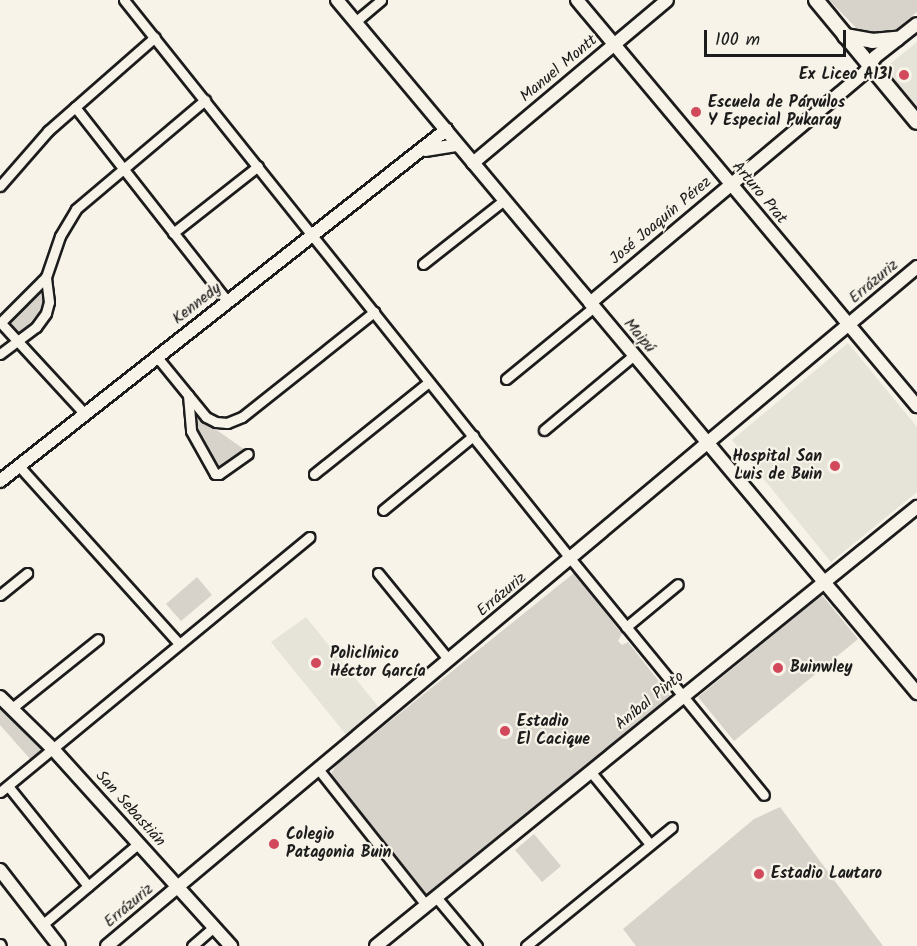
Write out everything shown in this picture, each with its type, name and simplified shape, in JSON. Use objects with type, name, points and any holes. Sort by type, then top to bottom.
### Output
[{"type":"main road","points":[[816,0],[917,122]]},
{"type":"main road","points":[[845,36],[872,42],[897,39]]},
{"type":"street","points":[[124,0],[570,558],[764,795]]},
{"type":"street","name":"Maipú","points":[[337,0],[917,693]]},
{"type":"street","points":[[355,22],[381,0]]},
{"type":"street","name":"Arturo Prat","points":[[577,0],[917,406]]},
{"type":"street","name":"Manuel Montt","points":[[473,163],[667,0]]},
{"type":"street","name":"José Joaquín Pérez","points":[[592,305],[870,65],[875,57],[917,24]]},
{"type":"street","points":[[0,186],[48,131],[155,37]]},
{"type":"street","points":[[85,414],[0,322],[46,277],[70,216],[82,201],[205,100]]},
{"type":"street","points":[[75,107],[226,301]]},
{"type":"street","name":"Kennedy","points":[[0,481],[446,130]]},
{"type":"street","name":"Kennedy","points":[[415,154],[436,146],[458,145]]},
{"type":"street","points":[[173,233],[258,166]]},
{"type":"street","points":[[423,264],[504,200]]},
{"type":"street","name":"Errázuriz","points":[[107,946],[917,267]]},
{"type":"street","points":[[0,354],[40,323],[46,313],[49,302],[46,277]]},
{"type":"street","points":[[506,380],[592,305]]},
{"type":"street","points":[[157,357],[206,417],[222,423],[233,422],[374,312]]},
{"type":"street","points":[[544,430],[634,355]]},
{"type":"street","points":[[314,474],[429,382]]},
{"type":"street","points":[[188,395],[190,431],[215,474],[219,474],[248,454]]},
{"type":"street","points":[[383,510],[473,436]]},
{"type":"street","points":[[19,466],[179,645]]},
{"type":"street","name":"Aníbal Pinto","points":[[376,946],[917,507]]},
{"type":"street","points":[[0,792],[309,537]]},
{"type":"street","points":[[0,595],[27,573]]},
{"type":"street","points":[[378,573],[449,660]]},
{"type":"street","points":[[626,627],[678,584]]},
{"type":"street","points":[[12,708],[98,639]]},
{"type":"street","name":"San Sebastián","points":[[0,697],[53,748],[231,946]]},
{"type":"street","points":[[319,770],[431,901],[477,946]]},
{"type":"street","points":[[590,771],[650,844]]},
{"type":"street","points":[[8,786],[88,886]]},
{"type":"street","points":[[526,946],[672,826]]},
{"type":"street","points":[[42,925],[139,843]]},
{"type":"street","points":[[0,870],[59,946]]},
{"type":"street","points":[[192,946],[214,927]]},
{"type":"shaded area","points":[[829,0],[917,0],[917,12],[892,33],[884,36],[860,32]]},
{"type":"shaded area","name":"Ex Liceo A131","points":[[917,42],[917,107],[885,68]]},
{"type":"shaded area","points":[[42,286],[43,306],[20,336],[6,320]]},
{"type":"shaded area","name":"Hospital San Luis de Buin","points":[[848,343],[917,427],[917,492],[831,562],[732,440]]},
{"type":"shaded area","points":[[192,408],[208,424],[248,452],[218,472],[193,427]]},
{"type":"shaded area","name":"Estadio El Cacique","points":[[574,573],[622,634],[618,641],[622,645],[628,642],[672,698],[427,899],[332,781],[332,772],[337,764]]},
{"type":"shaded area","points":[[197,577],[212,595],[181,621],[166,604]]},
{"type":"shaded area","name":"Buinwley","points":[[822,595],[858,639],[734,741],[698,697]]},
{"type":"shaded area","name":"Policlínico Héctor García","points":[[306,617],[380,709],[348,737],[271,642]]},
{"type":"shaded area","points":[[0,708],[45,750],[31,760],[0,725]]},
{"type":"shaded area","name":"Estadio Lautaro","points":[[780,807],[883,946],[636,946],[623,929],[754,819]]},
{"type":"shaded area","points":[[534,834],[561,866],[542,882],[515,850]]},
{"type":"place","name":"Ex Liceo A131","points":[[904,75]]},
{"type":"place","name":"Escuela de Párvulos Y Especial Pukaray","points":[[696,112]]},
{"type":"place","name":"Hospital San Luis de Buin","points":[[835,466]]},
{"type":"place","name":"Policlínico Héctor García","points":[[316,663]]},
{"type":"place","name":"Buinwley","points":[[778,668]]},
{"type":"place","name":"Estadio El Cacique","points":[[505,731]]},
{"type":"place","name":"Colegio Patagonia Buin","points":[[274,844]]},
{"type":"place","name":"Estadio Lautaro","points":[[759,874]]}]
